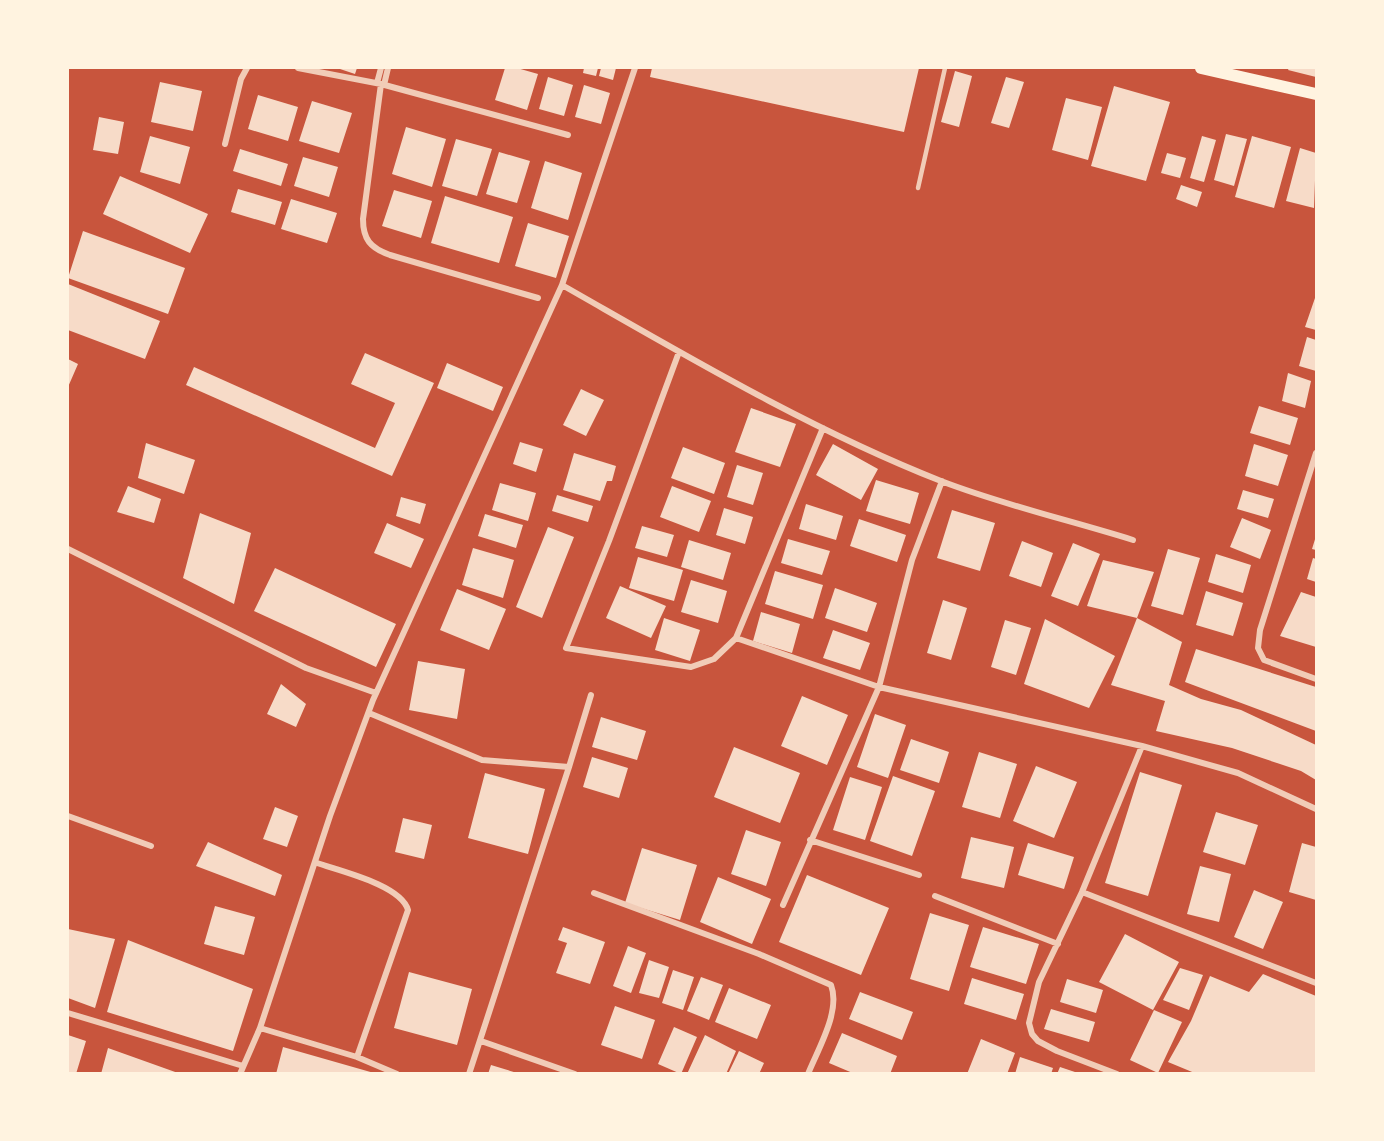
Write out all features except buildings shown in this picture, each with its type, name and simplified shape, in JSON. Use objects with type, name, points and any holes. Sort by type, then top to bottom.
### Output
[{"type":"main road","points":[[1206,68],[1317,94]]},
{"type":"street","points":[[225,144],[241,79],[247,68]]},
{"type":"street","points":[[298,68],[381,84],[568,135]]},
{"type":"street","points":[[381,68],[381,84],[363,219],[365,238],[373,248],[390,255],[538,298]]},
{"type":"street","points":[[381,84],[388,68]]},
{"type":"street","points":[[240,1074],[260,1028],[317,863],[330,816],[376,693],[562,285],[635,68]]},
{"type":"street","points":[[562,285],[679,352],[823,428],[942,481],[1132,540]]},
{"type":"street","points":[[679,352],[609,541],[566,648],[691,667],[714,659],[736,638],[823,428]]},
{"type":"street","points":[[1317,453],[1260,630],[1258,648],[1264,660],[1317,679]]},
{"type":"street","points":[[783,905],[879,687],[912,560],[942,481]]},
{"type":"street","points":[[68,549],[306,668],[376,693]]},
{"type":"street","points":[[736,638],[879,687],[1142,746],[1238,773],[1317,809]]},
{"type":"street","points":[[469,1074],[591,695]]},
{"type":"street","points":[[369,713],[482,760],[569,767]]},
{"type":"street","points":[[1117,1074],[1057,1051],[1032,1034],[1029,1023],[1039,982],[1082,892],[1142,746]]},
{"type":"street","points":[[68,816],[151,846]]},
{"type":"street","points":[[810,840],[919,875]]},
{"type":"street","points":[[317,863],[394,892],[400,896],[408,910],[357,1057]]},
{"type":"street","points":[[1082,892],[1317,983]]},
{"type":"street","points":[[594,893],[759,954],[831,986],[835,997],[832,1012],[808,1074]]},
{"type":"street","points":[[935,896],[1058,944]]},
{"type":"street","points":[[68,1013],[243,1066]]},
{"type":"street","points":[[260,1028],[357,1057],[397,1074]]},
{"type":"street","points":[[481,1041],[575,1074]]},
{"type":"lane","points":[[918,188],[945,68]]}]
